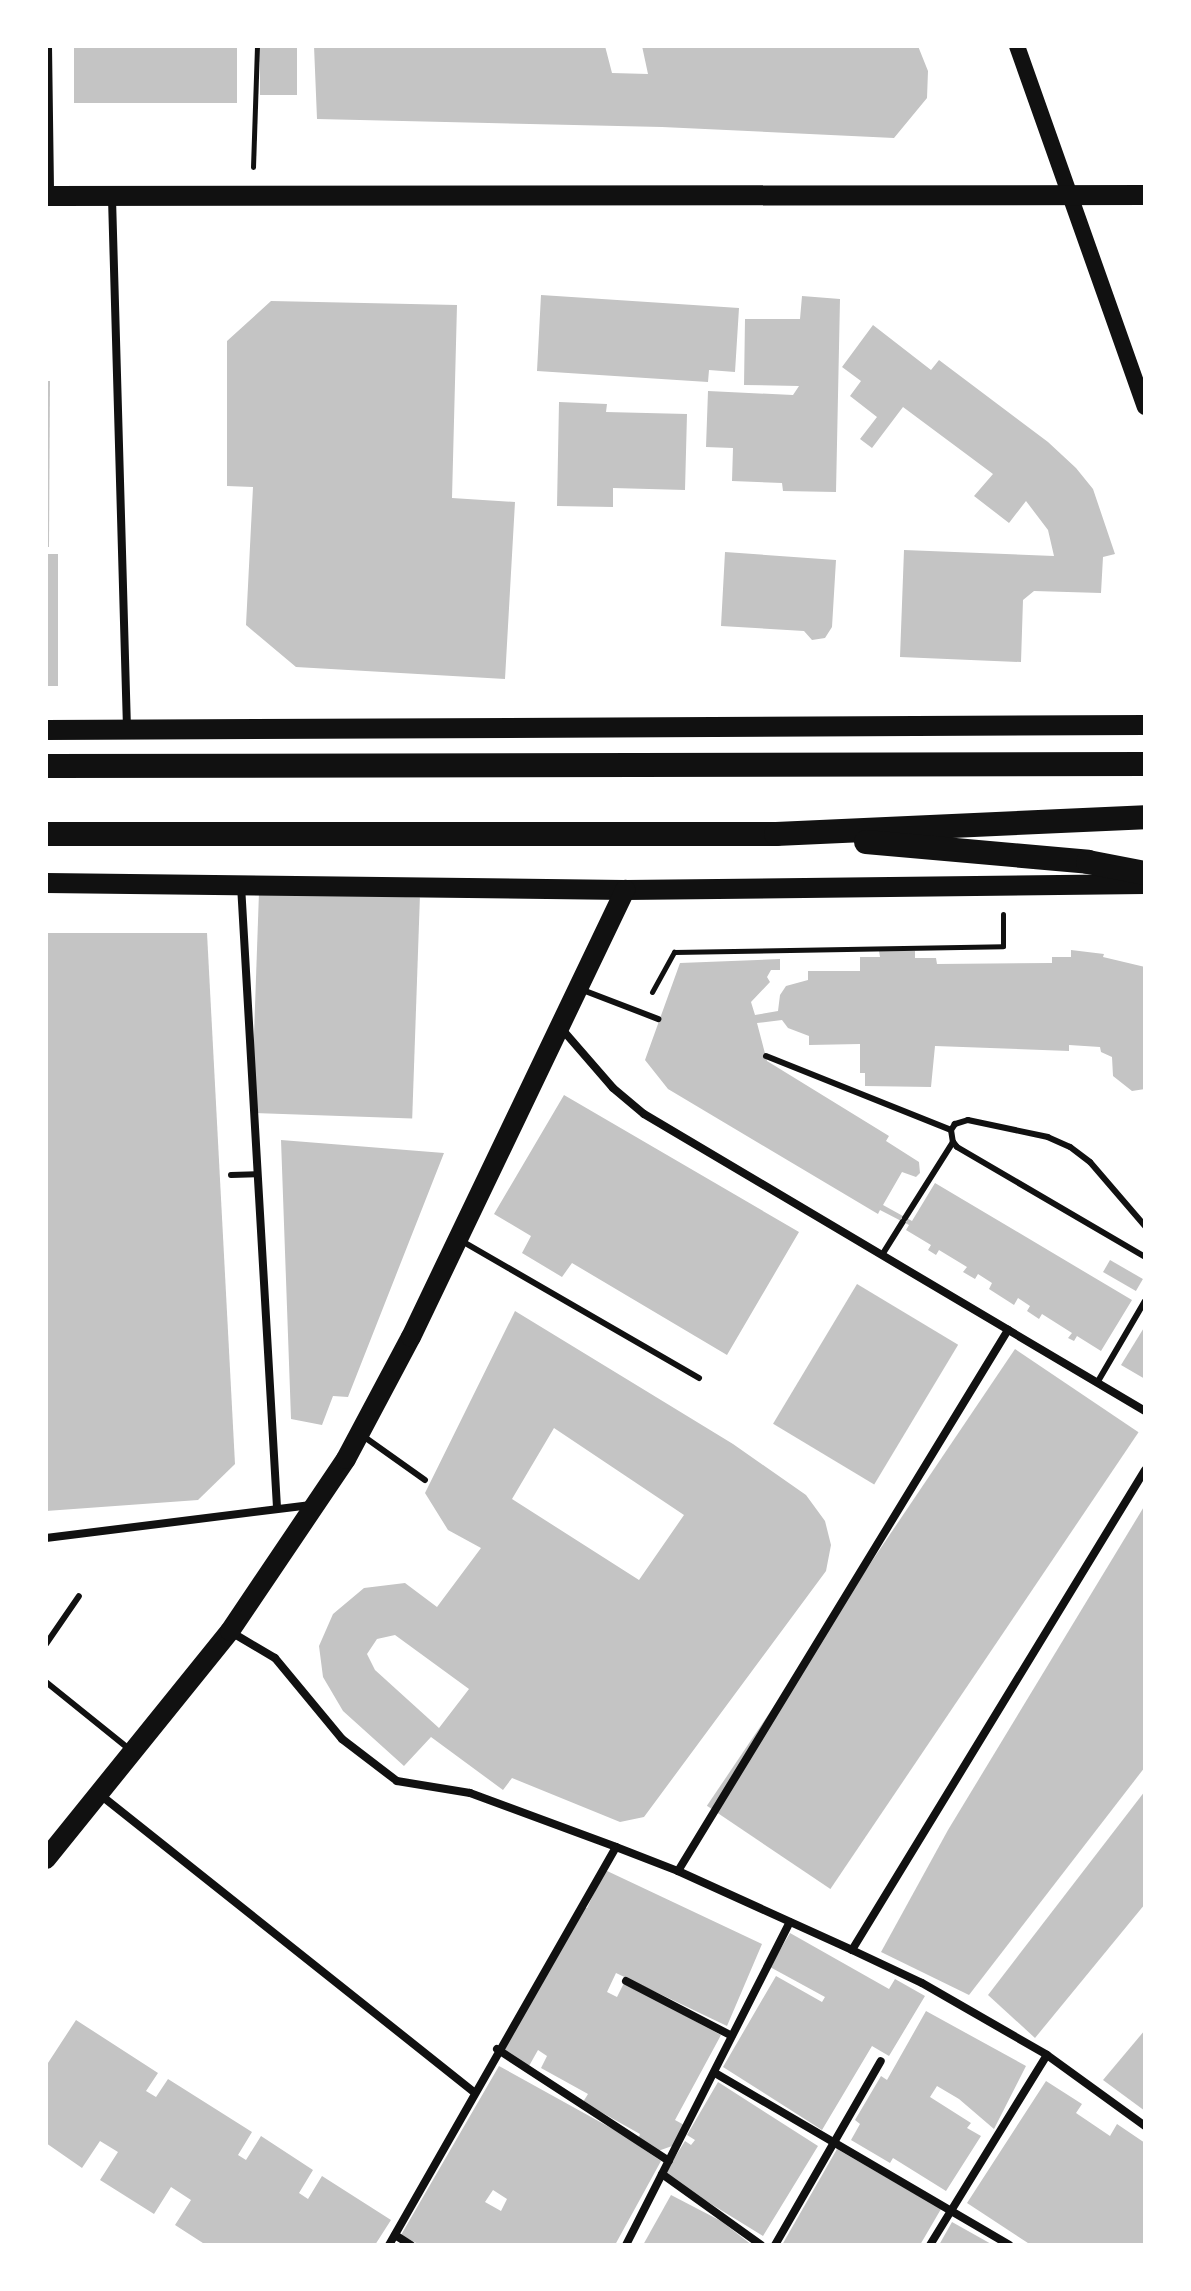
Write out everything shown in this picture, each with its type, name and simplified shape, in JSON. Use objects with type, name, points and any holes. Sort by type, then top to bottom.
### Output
[{"type":"highway","points":[[46,766],[1145,764]]},
{"type":"highway","points":[[46,834],[776,834],[1145,817]]},
{"type":"highway","points":[[776,834],[1088,862],[1145,873]]},
{"type":"main road","points":[[1017,46],[1145,407]]},
{"type":"main road","points":[[48,196],[1145,195]]},
{"type":"main road","points":[[46,730],[1145,725]]},
{"type":"main road","points":[[46,883],[625,890],[1145,884]]},
{"type":"main road","points":[[46,1859],[230,1631],[316,1504],[359,1433],[411,1337],[625,890]]},
{"type":"street","points":[[48,46],[48,196]]},
{"type":"street","points":[[112,198],[127,729]]},
{"type":"street","points":[[241,883],[277,1507]]},
{"type":"street","points":[[560,1027],[613,1088],[644,1114],[1145,1411]]},
{"type":"street","points":[[678,1871],[1008,1330]]},
{"type":"street","points":[[852,1950],[1145,1470]]},
{"type":"street","points":[[46,1538],[316,1504]]},
{"type":"street","points":[[230,1631],[275,1658],[342,1739],[397,1781],[470,1793],[616,1847],[678,1871],[852,1950],[922,1983],[1047,2055],[1145,2126]]},
{"type":"street","points":[[98,1793],[474,2092]]},
{"type":"street","points":[[389,2245],[497,2049],[616,1847]]},
{"type":"street","points":[[626,2245],[790,1922]]},
{"type":"street","points":[[626,1981],[732,2036]]},
{"type":"street","points":[[497,2049],[669,2161]]},
{"type":"street","points":[[930,2245],[949,2208],[1047,2055]]},
{"type":"street","points":[[775,2245],[881,2061]]},
{"type":"street","points":[[715,2073],[1009,2245]]},
{"type":"street","points":[[662,2174],[761,2245]]},
{"type":"street","points":[[395,2235],[411,2245]]},
{"type":"lane","points":[[577,987],[658,1019]]},
{"type":"lane","points":[[766,1056],[951,1130]]},
{"type":"lane","points":[[882,1255],[953,1142],[951,1130],[955,1124],[968,1120],[1048,1137],[1070,1147],[1090,1162],[1145,1226]]},
{"type":"lane","points":[[953,1142],[1145,1257]]},
{"type":"lane","points":[[231,1175],[258,1174]]},
{"type":"lane","points":[[457,1239],[699,1378]]},
{"type":"lane","points":[[1097,1383],[1145,1301]]},
{"type":"lane","points":[[359,1433],[425,1480]]},
{"type":"lane","points":[[46,1644],[79,1596]]},
{"type":"lane","points":[[46,1682],[132,1751]]},
{"type":"path","points":[[252,195],[257,46]]},
{"type":"path","points":[[641,1012],[674,952],[1003,946],[1003,885]]},
{"type":"building","points":[[74,46],[237,46],[237,103],[74,103]]},
{"type":"building","points":[[260,46],[297,46],[297,95],[260,95]]},
{"type":"building","points":[[314,46],[605,46],[612,73],[648,74],[642,46],[918,46],[928,71],[927,98],[894,138],[662,127],[317,119]]},
{"type":"building","points":[[541,295],[739,308],[735,372],[709,370],[708,382],[537,371]]},
{"type":"building","points":[[802,296],[840,299],[836,492],[783,491],[782,483],[732,481],[733,448],[706,447],[708,391],[793,395],[799,386],[744,385],[745,319],[800,319]]},
{"type":"building","points":[[271,301],[457,305],[452,498],[515,502],[505,679],[296,667],[246,625],[253,487],[227,486],[227,341]]},
{"type":"building","points":[[873,325],[931,370],[939,360],[1048,442],[1093,489],[1115,554],[1103,557],[1101,593],[1034,591],[1023,600],[1021,662],[900,657],[904,550],[1054,556],[1048,530],[1026,501],[1009,523],[974,496],[993,474],[903,407],[872,448],[860,439],[877,417],[850,396],[861,381],[842,367]]},
{"type":"building","points":[[46,381],[50,381],[49,547],[46,547]]},
{"type":"building","points":[[559,402],[607,404],[606,412],[687,414],[685,490],[613,488],[613,507],[557,506]]},
{"type":"building","points":[[725,552],[836,560],[832,627],[825,638],[812,640],[804,631],[721,626]]},
{"type":"building","points":[[46,554],[58,554],[58,686],[46,686]]},
{"type":"building","points":[[259,892],[420,898],[412,1118],[251,1113]]},
{"type":"building","points":[[46,933],[207,933],[235,1464],[198,1500],[46,1511]]},
{"type":"building","points":[[1071,950],[1104,954],[1103,957],[1145,967],[1145,1089],[1132,1091],[1113,1076],[1112,1057],[1101,1052],[1100,1047],[1069,1045],[1069,1051],[935,1046],[931,1087],[865,1086],[865,1073],[860,1073],[860,1044],[809,1045],[809,1036],[788,1028],[782,1020],[757,1023],[767,1061],[889,1136],[886,1141],[919,1162],[920,1173],[916,1177],[902,1172],[883,1205],[912,1221],[935,1183],[1132,1300],[1101,1351],[1077,1336],[1074,1341],[1068,1338],[1072,1333],[1042,1314],[1039,1319],[1027,1311],[1030,1306],[1018,1298],[1014,1305],[989,1289],[992,1283],[978,1274],[975,1279],[963,1272],[967,1267],[939,1250],[936,1255],[928,1250],[931,1245],[906,1230],[909,1225],[880,1210],[878,1214],[668,1089],[645,1060],[680,963],[780,959],[780,970],[771,970],[767,977],[770,982],[751,1002],[755,1015],[778,1011],[780,995],[786,986],[808,980],[808,971],[860,971],[860,957],[880,957],[879,951],[915,951],[915,958],[936,958],[937,964],[1052,963],[1052,957],[1071,957]]},
{"type":"building","points":[[564,1095],[799,1232],[727,1355],[572,1263],[562,1277],[522,1253],[531,1236],[494,1214]]},
{"type":"building","points":[[281,1140],[444,1153],[348,1397],[333,1396],[322,1425],[291,1419]]},
{"type":"building","points":[[1110,1260],[1143,1279],[1136,1291],[1103,1272]]},
{"type":"building","points":[[857,1284],[958,1345],[874,1484],[773,1424]]},
{"type":"building","points":[[515,1311],[733,1444],[806,1495],[825,1521],[831,1545],[826,1571],[644,1817],[620,1822],[512,1778],[503,1790],[431,1737],[404,1766],[343,1711],[323,1677],[319,1646],[333,1614],[364,1588],[405,1583],[437,1607],[481,1548],[448,1530],[425,1493]],"holes":[[[554,1428],[684,1515],[639,1580],[512,1499]],[[395,1635],[469,1689],[439,1728],[375,1670],[367,1654],[377,1639]]]},
{"type":"building","points":[[1145,1326],[1145,1379],[1121,1365]]},
{"type":"building","points":[[1015,1349],[1139,1432],[830,1889],[707,1806]]},
{"type":"building","points":[[1145,1505],[1145,1767],[969,1995],[881,1952],[948,1830]]},
{"type":"building","points":[[1145,1791],[1145,1904],[1035,2038],[988,1995]]},
{"type":"building","points":[[605,1870],[762,1944],[727,2026],[616,1973],[607,1992],[617,1997],[624,1983],[721,2035],[675,2120],[686,2126],[675,2145],[658,2151],[638,2139],[640,2134],[583,2102],[588,2094],[541,2068],[547,2056],[538,2050],[529,2066],[499,2049],[581,1906],[587,1908]]},
{"type":"building","points":[[790,1933],[889,1989],[895,1979],[925,1996],[889,2056],[872,2046],[822,2130],[723,2067],[776,1976],[822,2002],[825,1997],[770,1967]]},
{"type":"building","points":[[926,2011],[1026,2066],[994,2129],[959,2099],[937,2086],[930,2097],[971,2123],[967,2128],[981,2136],[946,2191],[893,2158],[890,2163],[851,2140],[860,2124],[855,2120],[881,2076],[887,2080]]},
{"type":"building","points":[[76,2020],[158,2073],[146,2091],[156,2097],[168,2079],[252,2132],[238,2155],[246,2160],[261,2136],[313,2170],[299,2193],[308,2199],[322,2176],[391,2220],[375,2245],[206,2245],[175,2225],[191,2200],[171,2187],[154,2214],[100,2180],[118,2152],[100,2141],[82,2168],[46,2143],[46,2066]]},
{"type":"building","points":[[1145,2030],[1145,2111],[1103,2080]]},
{"type":"building","points":[[499,2066],[620,2133],[661,2161],[615,2245],[420,2245],[401,2235]],"holes":[[[493,2190],[507,2199],[501,2211],[485,2202]]]},
{"type":"building","points":[[1046,2081],[1082,2104],[1076,2113],[1110,2136],[1117,2124],[1145,2143],[1144,2245],[1031,2245],[967,2203]]},
{"type":"building","points":[[718,2082],[818,2146],[763,2236],[664,2175],[685,2141],[691,2145],[695,2140],[687,2135]]},
{"type":"building","points":[[837,2149],[941,2209],[920,2245],[782,2245]]},
{"type":"building","points":[[671,2195],[721,2221],[752,2245],[643,2245]]},
{"type":"building","points":[[952,2222],[993,2245],[939,2245]]}]
